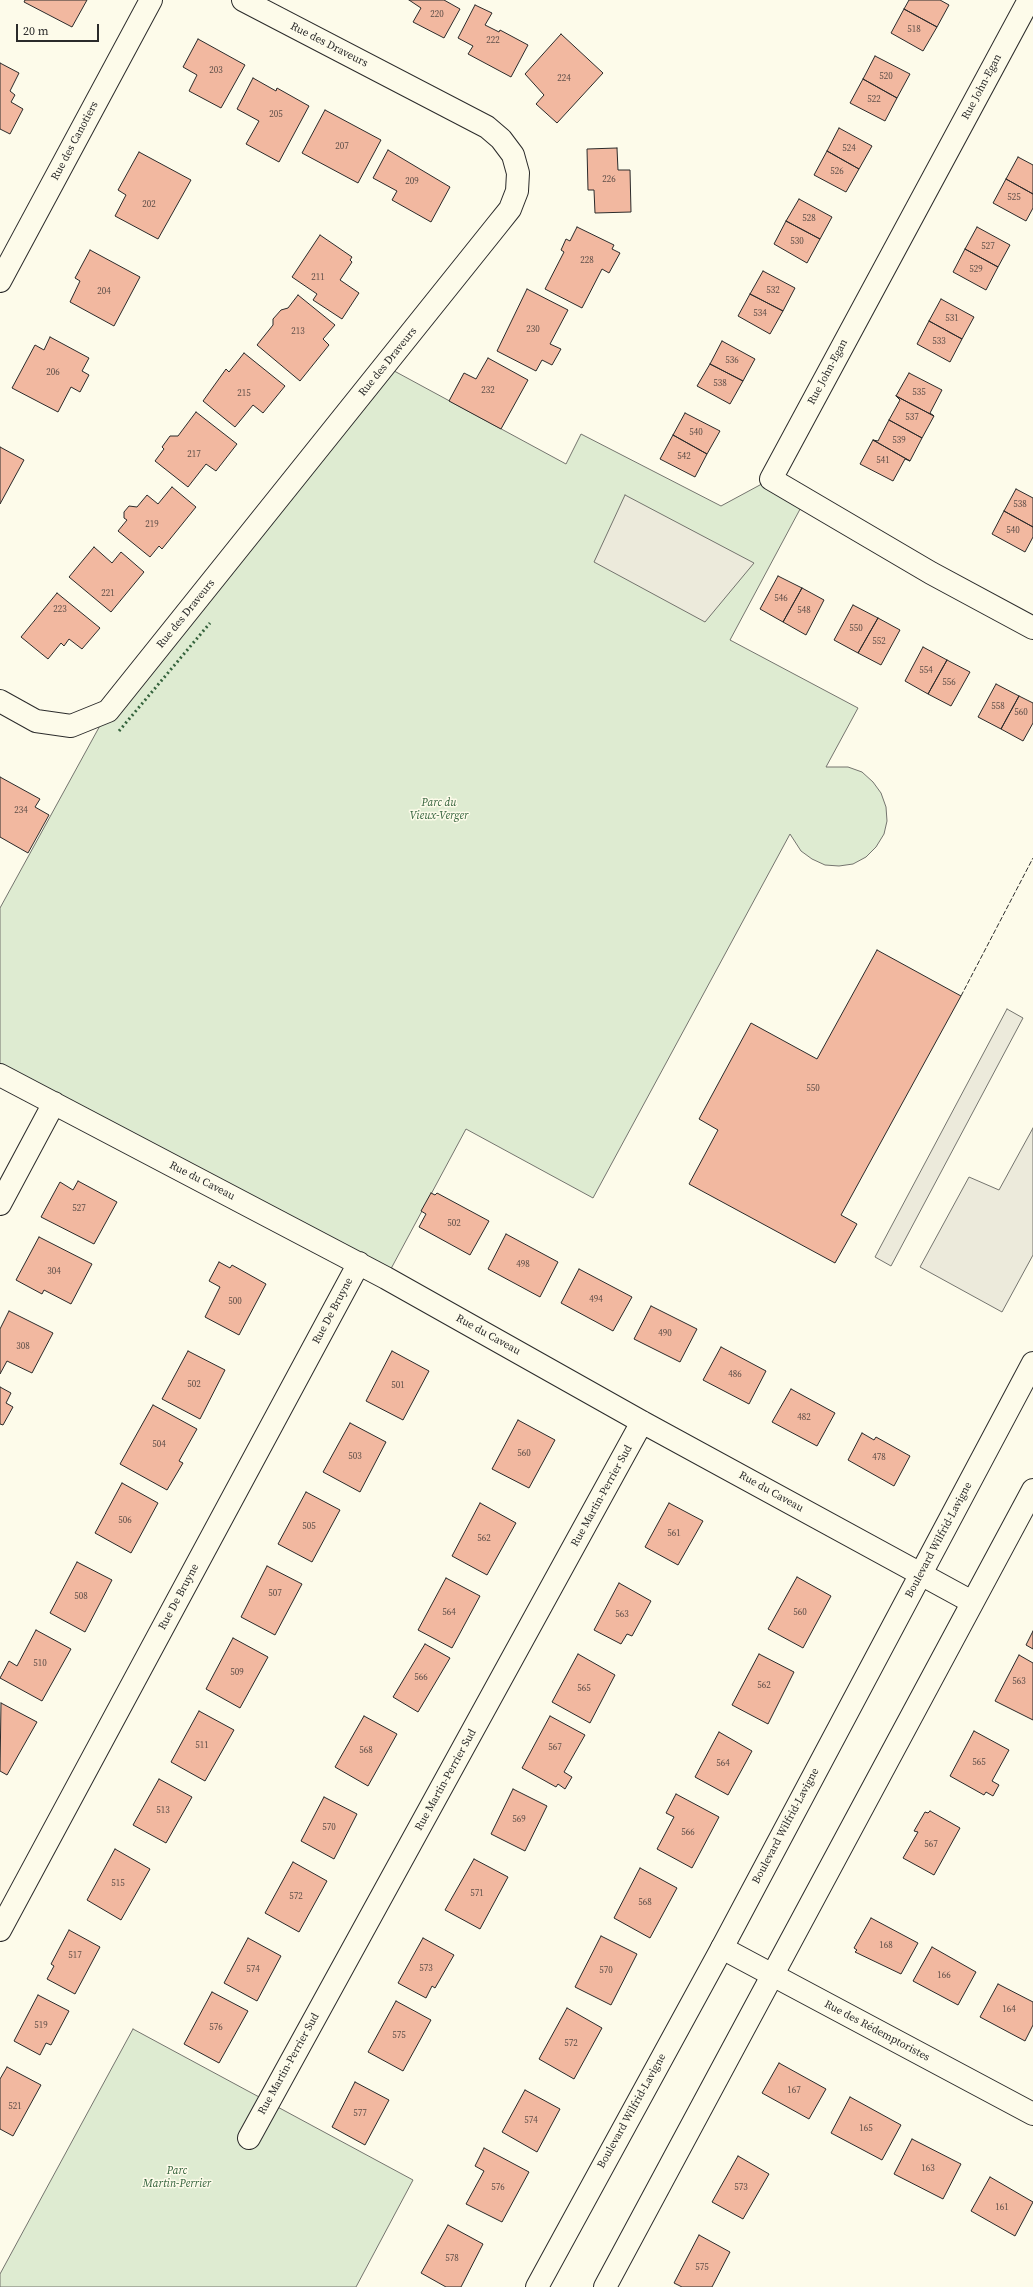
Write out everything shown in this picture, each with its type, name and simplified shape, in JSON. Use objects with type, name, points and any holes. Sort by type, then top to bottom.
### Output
[{"type":"street","name":"Rue des Canotiers","points":[[0,282],[151,0]]},
{"type":"street","name":"Rue des Draveurs","points":[[0,701],[36,721],[72,726],[108,711],[510,209],[517,191],[518,173],[514,155],[501,139],[487,127],[243,0]]},
{"type":"street","name":"Rue John-Egan","points":[[1029,0],[770,479],[806,498],[931,573],[1033,628]]},
{"type":"street","name":"Rue du Caveau","points":[[0,1075],[359,1263],[642,1422],[972,1602]]},
{"type":"street","points":[[0,1204],[54,1103]]},
{"type":"street","name":"Rue De Bruyne","points":[[0,1930],[359,1263]]},
{"type":"street","name":"Boulevard Wilfrid-Lavigne","points":[[537,2287],[722,1948],[1033,1363]]},
{"type":"street","name":"Rue Martin-Perrier Sud","points":[[249,2138],[642,1422]]},
{"type":"street","points":[[605,2287],[1033,1490]]},
{"type":"street","name":"Rue des Rédemptoristes","points":[[722,1948],[1033,2114]]},
{"type":"green space","name":"Parc du Vieux-Verger","points":[[385,366],[566,464],[581,434],[721,506],[771,479],[806,498],[730,640],[858,708],[826,767],[848,767],[862,772],[873,782],[881,793],[886,807],[887,821],[884,834],[876,847],[866,857],[853,864],[839,866],[825,865],[812,859],[801,851],[790,834],[593,1198],[466,1129],[386,1278],[0,1075],[0,908],[108,711]]},
{"type":"green space","name":"Parc Martin-Perrier","points":[[133,2029],[413,2180],[356,2287],[0,2287],[0,2274]]},
{"type":"shaded area","points":[[625,495],[754,563],[705,622],[594,562]]},
{"type":"shaded area","points":[[1007,1009],[1023,1018],[891,1266],[875,1257]]},
{"type":"shaded area","points":[[1033,1128],[1033,1255],[1002,1312],[920,1267],[969,1177],[999,1190]]},
{"type":"building","points":[[25,0],[87,0],[72,27],[24,2]]},
{"type":"building","points":[[409,0],[444,0],[460,9],[444,38],[413,22],[421,8]]},
{"type":"building","points":[[909,0],[940,0],[949,5],[937,27],[904,9]]},
{"type":"building","points":[[475,5],[492,13],[485,25],[499,32],[500,30],[528,45],[511,77],[468,54],[473,46],[458,38]]},
{"type":"building","points":[[904,9],[937,27],[923,51],[891,33]]},
{"type":"building","points":[[561,34],[603,73],[557,123],[536,104],[544,95],[525,74]]},
{"type":"building","points":[[198,39],[245,65],[221,108],[189,91],[197,75],[183,67]]},
{"type":"building","points":[[875,56],[910,74],[897,98],[863,79]]},
{"type":"building","points":[[0,63],[19,73],[10,91],[15,95],[11,102],[23,109],[10,134],[0,129]]},
{"type":"building","points":[[253,78],[276,91],[277,88],[309,106],[279,162],[246,144],[259,121],[237,109]]},
{"type":"building","points":[[863,79],[897,98],[885,121],[850,103]]},
{"type":"building","points":[[325,110],[381,140],[358,183],[302,153]]},
{"type":"building","points":[[839,128],[872,146],[859,169],[827,151]]},
{"type":"building","points":[[617,148],[618,170],[630,170],[631,212],[595,213],[594,190],[588,190],[587,149]]},
{"type":"building","points":[[388,150],[450,187],[431,222],[392,200],[397,191],[373,178]]},
{"type":"building","points":[[827,151],[859,169],[846,192],[814,175]]},
{"type":"building","points":[[139,152],[191,180],[158,239],[115,216],[126,195],[118,190]]},
{"type":"building","points":[[1018,157],[1033,165],[1033,194],[1006,179]]},
{"type":"building","points":[[1006,179],[1033,194],[1033,208],[1026,221],[993,203]]},
{"type":"building","points":[[799,199],[832,217],[820,239],[786,221]]},
{"type":"building","points":[[786,221],[820,239],[807,263],[774,244]]},
{"type":"building","points":[[577,227],[614,245],[612,249],[620,253],[609,273],[602,269],[582,308],[545,289],[564,252],[561,250],[566,239],[570,241]]},
{"type":"building","points":[[977,227],[1010,245],[998,267],[965,249]]},
{"type":"building","points":[[320,235],[352,257],[350,260],[352,262],[340,280],[359,293],[342,319],[313,300],[317,294],[292,277]]},
{"type":"building","points":[[965,249],[998,267],[986,290],[953,272]]},
{"type":"building","points":[[90,250],[140,277],[114,326],[70,302],[80,281],[75,278]]},
{"type":"building","points":[[763,271],[795,288],[783,311],[750,294]]},
{"type":"building","points":[[527,289],[568,310],[550,344],[561,349],[552,365],[542,360],[536,371],[497,351]]},
{"type":"building","points":[[750,294],[783,311],[770,334],[738,316]]},
{"type":"building","points":[[298,295],[335,325],[323,339],[329,345],[300,381],[257,345],[273,325],[273,319],[281,310],[288,308]]},
{"type":"building","points":[[941,299],[974,317],[962,339],[929,321]]},
{"type":"building","points":[[929,321],[962,339],[950,362],[917,344]]},
{"type":"building","points":[[50,337],[89,358],[82,371],[89,375],[80,392],[71,387],[58,412],[12,388],[35,345],[44,350]]},
{"type":"building","points":[[722,341],[755,359],[743,381],[710,364]]},
{"type":"building","points":[[244,353],[285,386],[263,413],[253,405],[235,427],[203,401],[226,369],[229,372]]},
{"type":"building","points":[[488,358],[528,380],[501,429],[449,401],[464,373],[476,379]]},
{"type":"building","points":[[710,364],[743,381],[730,404],[697,386]]},
{"type":"building","points":[[909,373],[942,390],[930,413],[934,416],[896,396]]},
{"type":"building","points":[[896,396],[934,416],[922,438],[889,420],[900,400]]},
{"type":"building","points":[[196,412],[237,444],[216,471],[206,464],[188,487],[155,461],[164,449],[162,447],[170,436],[178,436]]},
{"type":"building","points":[[685,413],[720,431],[707,454],[673,435]]},
{"type":"building","points":[[889,420],[922,438],[910,461],[873,440],[878,441]]},
{"type":"building","points":[[673,435],[707,454],[695,477],[660,459]]},
{"type":"building","points":[[873,440],[910,461],[905,459],[893,481],[860,464]]},
{"type":"building","points":[[0,447],[24,460],[0,504]]},
{"type":"building","points":[[172,487],[196,507],[162,549],[159,546],[150,557],[118,531],[127,520],[124,518],[124,512],[129,506],[137,507],[147,495],[158,504]]},
{"type":"building","points":[[1016,489],[1033,498],[1033,527],[1004,511]]},
{"type":"building","points":[[1004,511],[1033,527],[1033,537],[1025,552],[992,534]]},
{"type":"building","points":[[94,547],[112,563],[121,552],[144,572],[111,612],[69,577]]},
{"type":"building","points":[[778,576],[802,588],[783,622],[760,609]]},
{"type":"building","points":[[802,588],[824,600],[806,635],[783,622]]},
{"type":"building","points":[[57,593],[100,628],[82,649],[69,639],[64,646],[61,643],[48,659],[21,637]]},
{"type":"building","points":[[853,605],[878,618],[858,653],[834,640]]},
{"type":"building","points":[[878,618],[900,630],[881,665],[858,653]]},
{"type":"building","points":[[923,647],[947,660],[928,694],[905,681]]},
{"type":"building","points":[[947,660],[970,672],[951,706],[928,694]]},
{"type":"building","points":[[996,684],[1019,696],[1001,729],[978,717]]},
{"type":"building","points":[[1019,696],[1033,703],[1033,723],[1023,741],[1001,729]]},
{"type":"building","points":[[0,777],[40,799],[35,807],[49,815],[28,853],[0,837]]},
{"type":"building","points":[[877,950],[961,996],[841,1215],[857,1224],[835,1263],[689,1184],[718,1130],[699,1119],[751,1023],[817,1059]]},
{"type":"building","points":[[78,1181],[117,1202],[94,1244],[41,1217],[60,1182],[73,1190]]},
{"type":"building","points":[[431,1193],[435,1195],[437,1193],[489,1221],[470,1255],[419,1227],[426,1214],[421,1211]]},
{"type":"building","points":[[506,1234],[558,1262],[540,1297],[488,1269]]},
{"type":"building","points":[[39,1237],[92,1264],[71,1304],[44,1290],[42,1294],[16,1280]]},
{"type":"building","points":[[219,1262],[230,1268],[232,1265],[266,1284],[239,1335],[205,1317],[220,1287],[209,1281]]},
{"type":"building","points":[[579,1269],[632,1297],[613,1331],[561,1303]]},
{"type":"building","points":[[651,1306],[697,1329],[680,1362],[634,1339]]},
{"type":"building","points":[[9,1311],[53,1333],[32,1373],[7,1361],[0,1374],[0,1329]]},
{"type":"building","points":[[721,1347],[766,1371],[749,1404],[703,1380]]},
{"type":"building","points":[[188,1351],[225,1370],[200,1419],[162,1399]]},
{"type":"building","points":[[392,1351],[429,1371],[403,1420],[366,1401]]},
{"type":"building","points":[[0,1387],[11,1393],[6,1403],[13,1407],[3,1425],[0,1424]]},
{"type":"building","points":[[791,1389],[835,1413],[817,1446],[772,1422]]},
{"type":"building","points":[[153,1405],[197,1429],[179,1461],[183,1463],[167,1490],[120,1464]]},
{"type":"building","points":[[518,1420],[555,1440],[529,1488],[492,1469]]},
{"type":"building","points":[[350,1423],[386,1442],[360,1492],[323,1472]]},
{"type":"building","points":[[862,1433],[874,1440],[876,1437],[910,1456],[894,1486],[848,1460]]},
{"type":"building","points":[[122,1483],[158,1503],[131,1553],[95,1533]]},
{"type":"building","points":[[306,1492],[340,1510],[312,1562],[278,1544]]},
{"type":"building","points":[[480,1503],[516,1523],[487,1575],[452,1556]]},
{"type":"building","points":[[669,1503],[703,1521],[678,1565],[645,1547]]},
{"type":"building","points":[[77,1562],[112,1580],[85,1632],[50,1613]]},
{"type":"building","points":[[267,1566],[302,1584],[275,1635],[241,1617]]},
{"type":"building","points":[[797,1577],[831,1596],[803,1648],[768,1629]]},
{"type":"building","points":[[446,1578],[480,1596],[452,1648],[418,1630]]},
{"type":"building","points":[[619,1583],[651,1601],[632,1636],[627,1634],[621,1644],[594,1630]]},
{"type":"building","points":[[36,1630],[71,1649],[42,1701],[0,1678],[9,1661],[17,1666]]},
{"type":"building","points":[[1033,1631],[1033,1649],[1026,1645]]},
{"type":"building","points":[[233,1638],[268,1657],[240,1708],[206,1689]]},
{"type":"building","points":[[425,1644],[450,1658],[418,1712],[393,1697]]},
{"type":"building","points":[[578,1654],[615,1675],[590,1723],[552,1702]]},
{"type":"building","points":[[759,1654],[794,1672],[768,1724],[732,1705]]},
{"type":"building","points":[[1019,1655],[1033,1663],[1033,1720],[995,1701]]},
{"type":"building","points":[[1,1703],[37,1722],[7,1775],[0,1771]]},
{"type":"building","points":[[199,1711],[234,1730],[205,1781],[171,1762]]},
{"type":"building","points":[[364,1716],[397,1734],[368,1786],[335,1767]]},
{"type":"building","points":[[550,1716],[585,1735],[564,1772],[572,1777],[565,1789],[558,1784],[556,1787],[522,1768]]},
{"type":"building","points":[[974,1731],[1009,1750],[992,1781],[999,1785],[993,1796],[986,1792],[984,1795],[950,1776]]},
{"type":"building","points":[[719,1732],[752,1751],[728,1795],[695,1777]]},
{"type":"building","points":[[159,1779],[192,1797],[166,1843],[133,1825]]},
{"type":"building","points":[[513,1789],[547,1806],[525,1851],[491,1834]]},
{"type":"building","points":[[676,1794],[719,1817],[692,1868],[657,1849],[674,1817],[666,1813]]},
{"type":"building","points":[[324,1797],[357,1814],[334,1859],[301,1841]]},
{"type":"building","points":[[930,1811],[960,1828],[934,1875],[903,1858],[918,1832],[914,1831],[925,1812],[928,1813]]},
{"type":"building","points":[[115,1849],[150,1869],[121,1920],[87,1900]]},
{"type":"building","points":[[474,1859],[508,1877],[480,1929],[445,1910]]},
{"type":"building","points":[[293,1862],[327,1881],[299,1932],[265,1913]]},
{"type":"building","points":[[640,1868],[677,1888],[650,1938],[614,1918]]},
{"type":"building","points":[[871,1918],[918,1943],[901,1974],[855,1952],[857,1950],[854,1948]]},
{"type":"building","points":[[69,1930],[100,1947],[75,1994],[47,1979],[54,1966],[51,1964]]},
{"type":"building","points":[[601,1936],[637,1954],[611,2005],[575,1987]]},
{"type":"building","points":[[248,1938],[281,1956],[257,2001],[224,1983]]},
{"type":"building","points":[[423,1938],[454,1955],[435,1988],[432,1986],[426,1998],[398,1983]]},
{"type":"building","points":[[932,1947],[976,1972],[958,2005],[913,1981]]},
{"type":"building","points":[[998,1984],[1033,2002],[1033,2025],[1025,2041],[980,2017]]},
{"type":"building","points":[[212,1992],[248,2011],[219,2063],[184,2044]]},
{"type":"building","points":[[38,1995],[69,2011],[51,2045],[46,2043],[40,2055],[14,2041]]},
{"type":"building","points":[[396,2001],[431,2020],[403,2071],[368,2052]]},
{"type":"building","points":[[567,2008],[602,2028],[574,2079],[539,2059]]},
{"type":"building","points":[[779,2063],[826,2089],[809,2119],[762,2093]]},
{"type":"building","points":[[7,2067],[41,2085],[13,2136],[0,2129],[0,2079]]},
{"type":"building","points":[[355,2082],[389,2100],[365,2145],[332,2127]]},
{"type":"building","points":[[525,2090],[560,2109],[537,2152],[502,2132]]},
{"type":"building","points":[[850,2097],[901,2125],[882,2160],[831,2133]]},
{"type":"building","points":[[912,2139],[961,2164],[943,2199],[894,2174]]},
{"type":"building","points":[[484,2148],[529,2172],[502,2222],[466,2204],[484,2171],[475,2166]]},
{"type":"building","points":[[738,2156],[769,2174],[743,2219],[712,2202]]},
{"type":"building","points":[[990,2177],[1033,2202],[1015,2236],[971,2211]]},
{"type":"building","points":[[448,2225],[483,2244],[461,2287],[446,2287],[421,2273]]},
{"type":"building","points":[[699,2235],[730,2252],[712,2287],[682,2287],[674,2283]]},
{"type":"hedge","points":[[119,731],[210,623]]},
{"type":"fence","points":[[961,996],[1033,858]]}]
